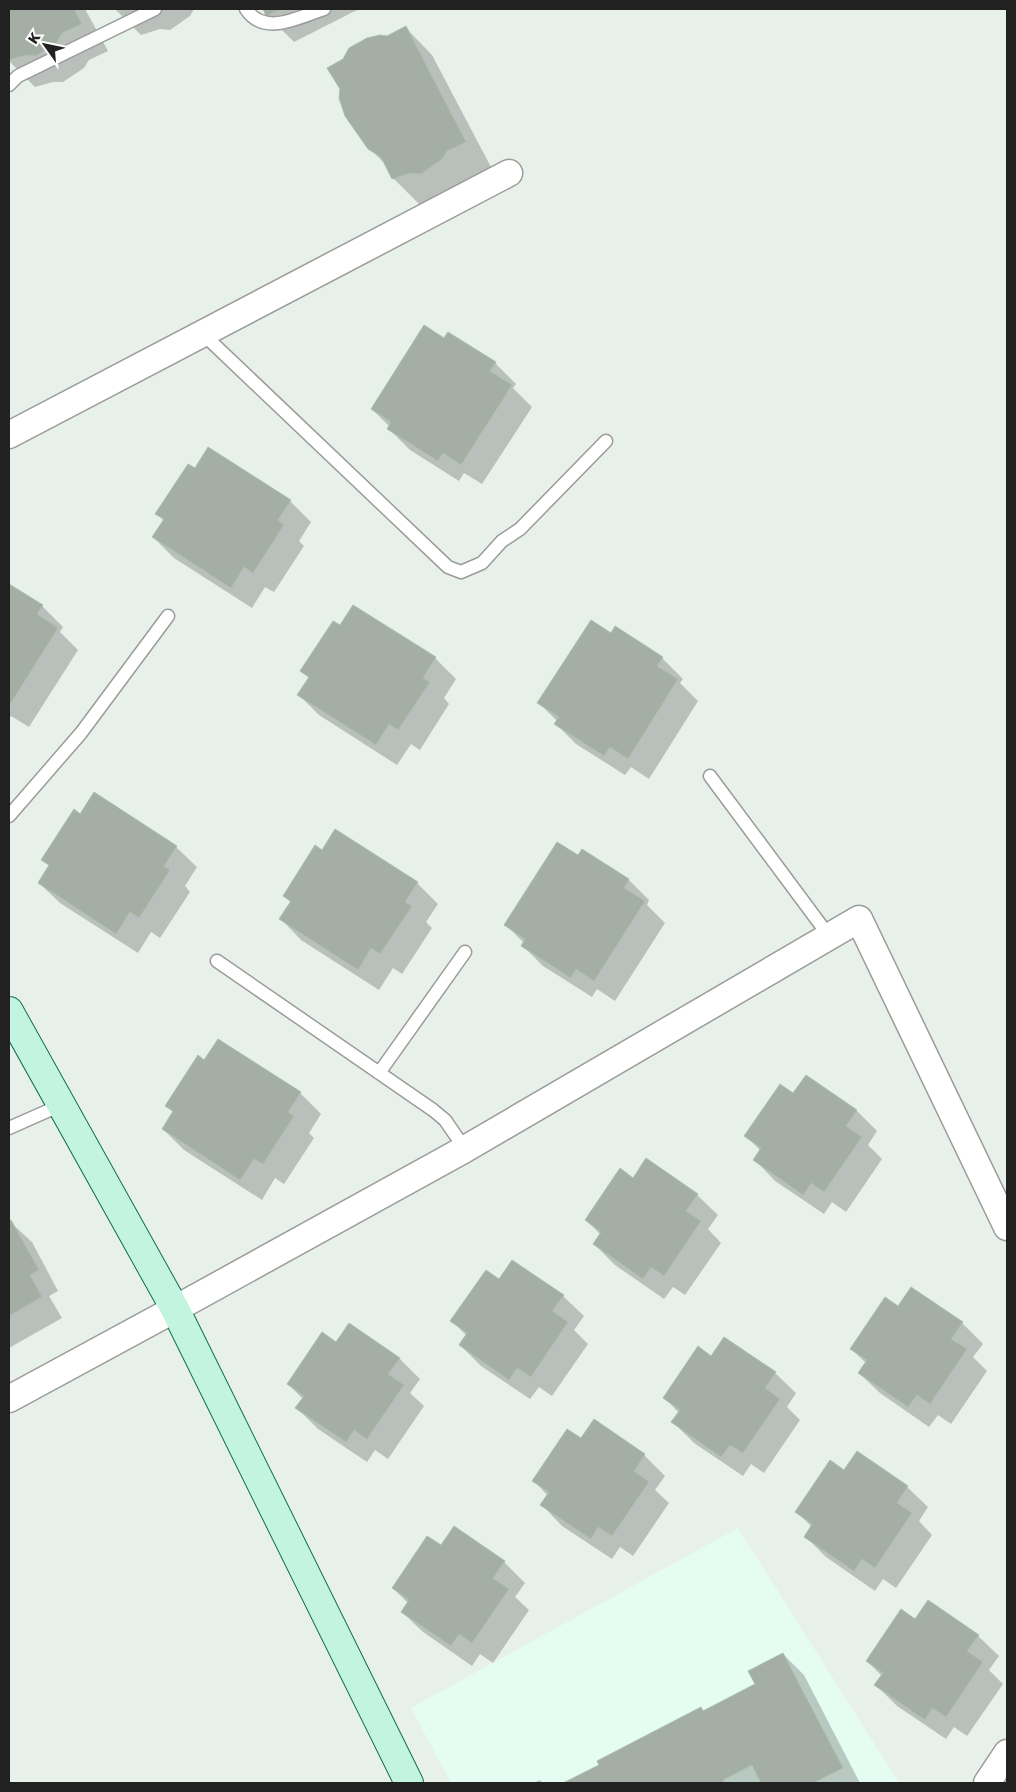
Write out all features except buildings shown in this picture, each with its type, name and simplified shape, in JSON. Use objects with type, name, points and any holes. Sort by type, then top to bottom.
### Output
[{"type":"street","points":[[9,435],[509,173]]},
{"type":"street","points":[[9,1399],[465,1149],[860,919],[1007,1227]]},
{"type":"street","points":[[9,1011],[175,1309],[409,1783]]},
{"type":"street","points":[[987,1783],[1007,1753]]},
{"type":"lane","points":[[9,86],[18,76],[155,9]]},
{"type":"lane","points":[[246,9],[258,22],[268,24],[287,21],[324,9]]},
{"type":"lane","points":[[202,333],[448,567],[461,572],[482,563],[502,541],[520,529],[606,441]]},
{"type":"lane","points":[[9,816],[80,733],[168,616]]},
{"type":"lane","points":[[710,776],[830,936]]},
{"type":"lane","points":[[379,1073],[465,952]]},
{"type":"lane","points":[[217,961],[434,1110],[445,1120],[465,1149]]},
{"type":"lane","points":[[9,1128],[61,1105]]},
{"type":"shaded area","points":[[738,1528],[899,1783],[451,1783],[411,1708]]}]
